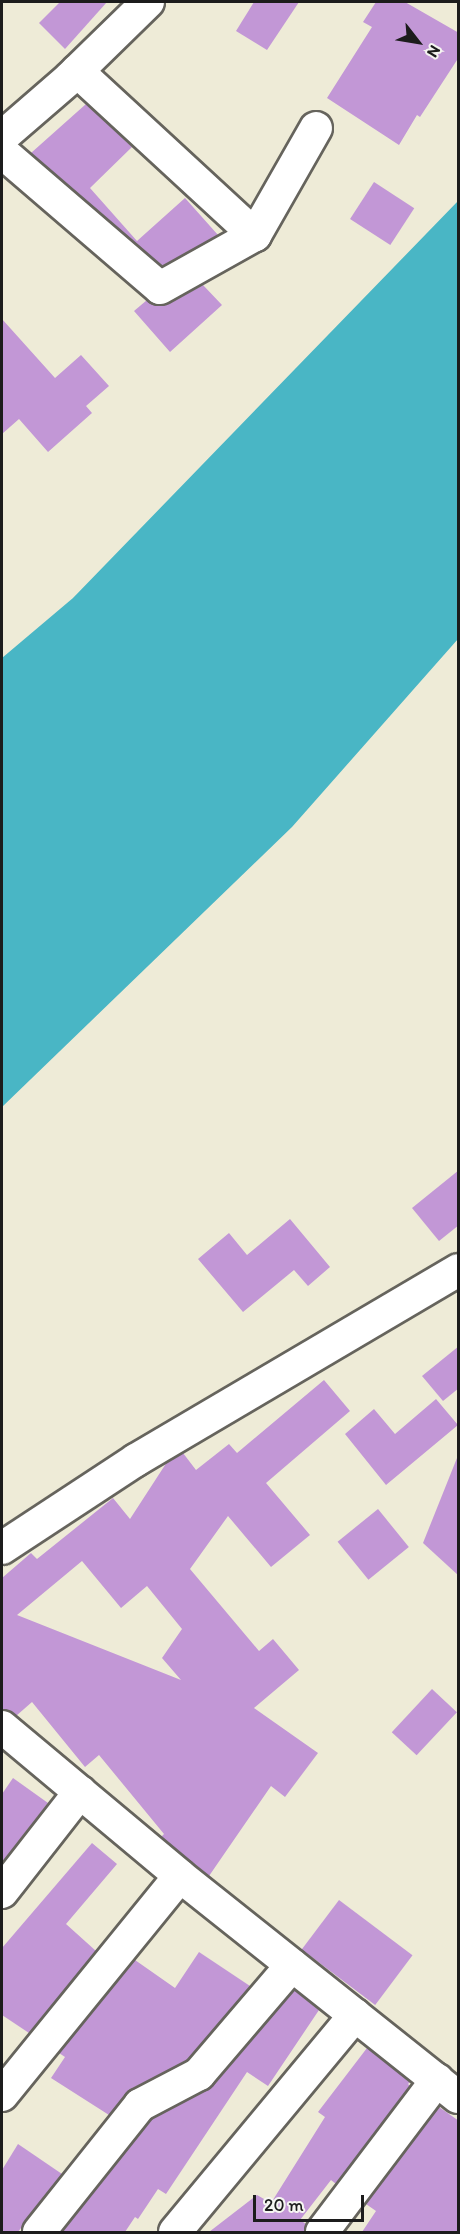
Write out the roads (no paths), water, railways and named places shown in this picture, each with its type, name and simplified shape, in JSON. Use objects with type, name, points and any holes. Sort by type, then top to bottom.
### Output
[{"type":"street","points":[[2,137],[76,72],[148,2]]},
{"type":"street","points":[[76,72],[255,235]]},
{"type":"street","points":[[2,152],[160,288],[255,235],[316,128]]},
{"type":"street","points":[[2,1548],[136,1460],[459,1270]]},
{"type":"street","points":[[6,1740],[80,1792],[180,1876],[448,2088],[322,2232]]},
{"type":"street","points":[[2,1892],[80,1792]]},
{"type":"street","points":[[2,2095],[180,1876]]},
{"type":"street","points":[[39,2232],[140,2106],[200,2074],[292,1965]]},
{"type":"street","points":[[175,2232],[355,2015]]},
{"type":"water","points":[[458,201],[458,639],[292,827],[2,1107],[2,658],[73,598]]}]
